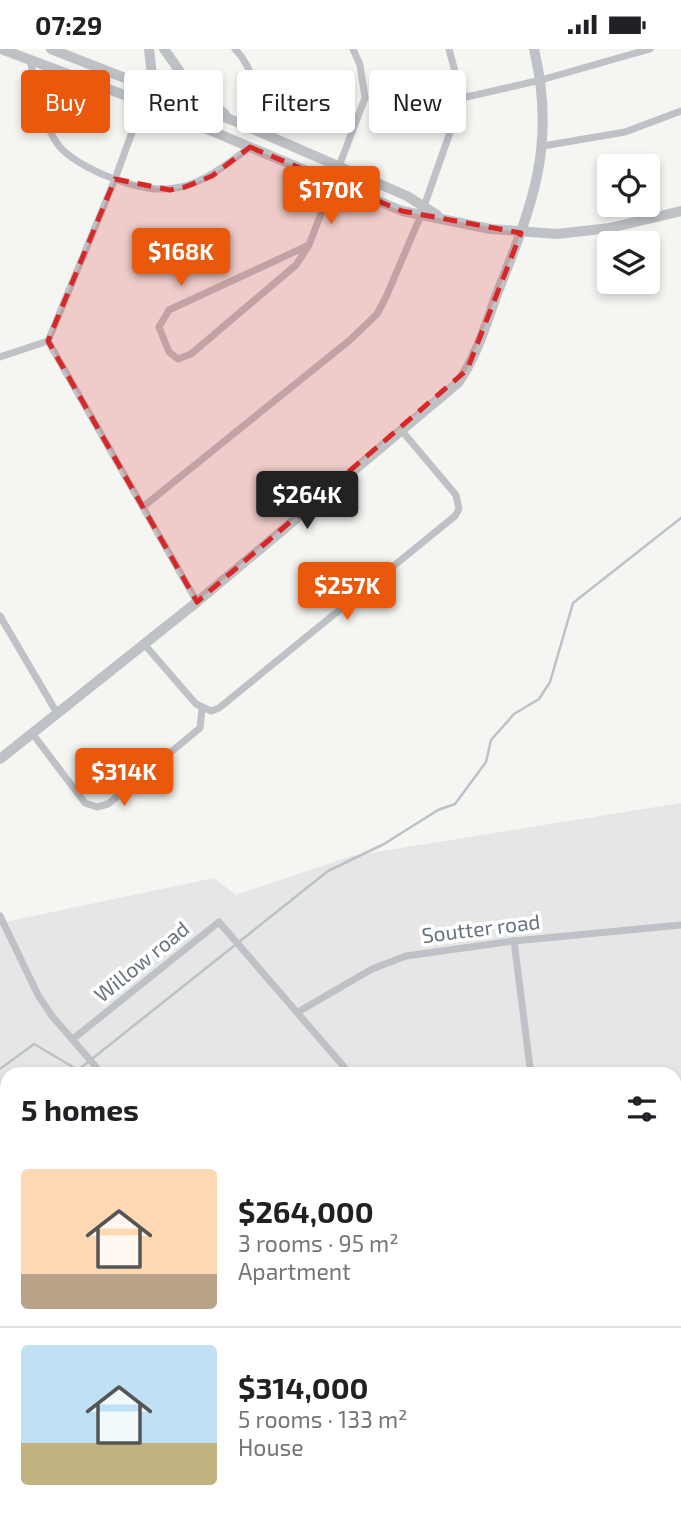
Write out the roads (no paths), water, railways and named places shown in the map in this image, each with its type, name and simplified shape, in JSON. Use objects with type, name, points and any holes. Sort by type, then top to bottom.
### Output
[{"type":"street","points":[[1,49],[124,95]]},
{"type":"street","points":[[51,49],[124,77]]},
{"type":"street","points":[[149,49],[151,70]]},
{"type":"street","points":[[164,49],[187,82],[232,120]]},
{"type":"street","points":[[235,49],[247,70]]},
{"type":"street","points":[[309,245],[169,310],[159,327],[169,352],[178,359],[191,354],[296,265],[309,245],[365,97],[360,65],[352,49]]},
{"type":"street","points":[[449,49],[455,70]]},
{"type":"street","points":[[0,759],[197,601],[458,383],[467,370],[534,193],[543,146],[541,80],[534,49]]},
{"type":"street","points":[[466,97],[541,80],[650,49]]},
{"type":"street","points":[[30,60],[40,98],[59,146],[90,169],[115,179],[156,189],[185,187],[212,176],[250,147]]},
{"type":"street","points":[[543,146],[625,132],[681,111]]},
{"type":"street","points":[[223,116],[237,122]]},
{"type":"street","points":[[0,357],[48,341],[132,133]]},
{"type":"street","points":[[217,133],[332,184],[402,211],[422,211],[490,229],[521,233],[580,233],[681,211]]},
{"type":"street","points":[[259,133],[407,196],[422,211]]},
{"type":"street","points":[[144,506],[350,339],[376,314],[422,211],[450,133]]},
{"type":"street","points":[[48,341],[197,601]]},
{"type":"street","points":[[144,644],[202,709],[211,711],[226,703],[455,516],[460,502],[456,495],[402,432]]},
{"type":"street","points":[[0,616],[57,713]]},
{"type":"street","points":[[32,733],[85,803],[97,807],[108,804],[201,728],[202,709]]},
{"type":"street","points":[[0,916],[38,995],[97,1067]]},
{"type":"street","name":"Willow road","points":[[73,1039],[219,922],[298,1012]]},
{"type":"street","name":"Soutter road","points":[[298,1012],[390,961],[514,941],[681,925]]},
{"type":"street","points":[[514,941],[530,1067]]},
{"type":"street","points":[[298,1012],[344,1067]]},
{"type":"waterway","points":[[82,1067],[328,871],[384,844],[438,810],[455,804],[486,762],[491,740],[514,714],[539,699],[550,682],[573,603],[681,518]]},
{"type":"waterway","points":[[3,1067],[34,1044],[73,1067]]}]
